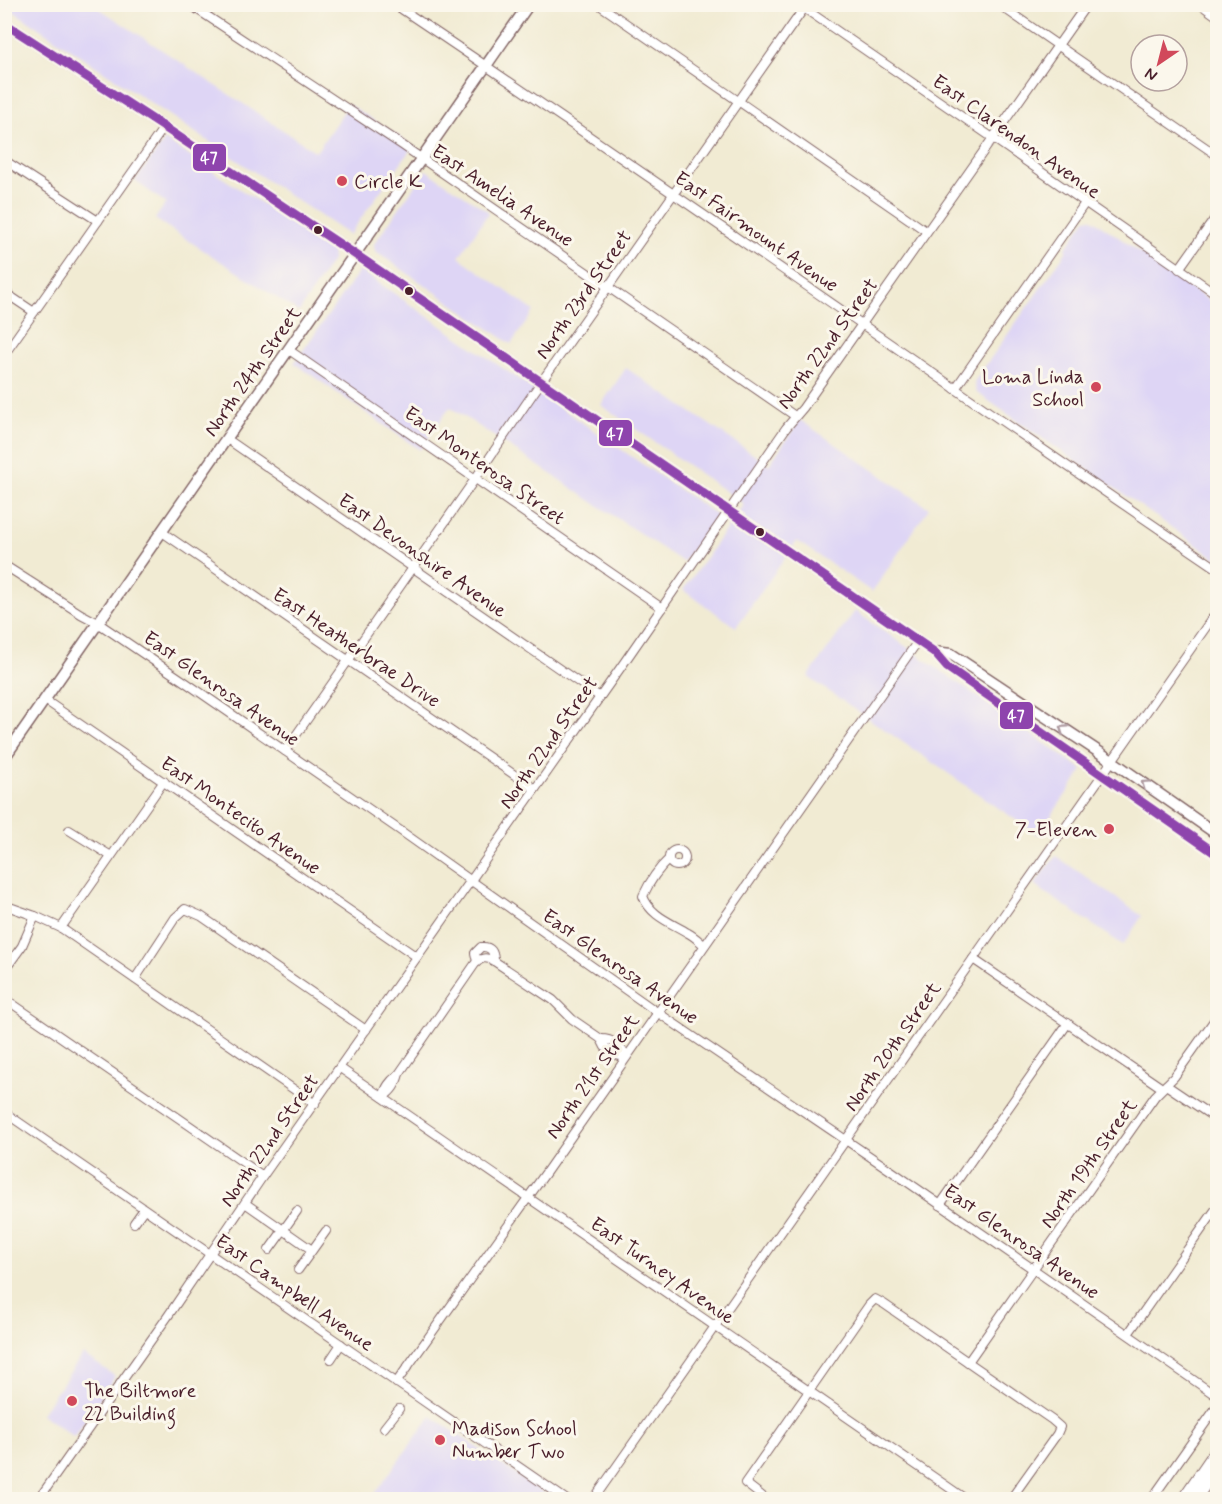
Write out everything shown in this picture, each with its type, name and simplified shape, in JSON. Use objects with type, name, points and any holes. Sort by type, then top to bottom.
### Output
[{"type":"highway","points":[[1183,1500],[1218,1449]]},
{"type":"highway","points":[[1194,1500],[1218,1465]]},
{"type":"main road","name":"North 24th Street","points":[[4,758],[530,4]]},
{"type":"main road","points":[[4,23],[355,254],[730,511],[934,652],[947,667],[1218,855]]},
{"type":"main road","points":[[934,652],[951,654],[1218,835]]},
{"type":"street","name":"East Amelia Avenue","points":[[189,4],[421,159],[795,416]]},
{"type":"street","name":"East Fairmount Avenue","points":[[394,4],[1218,569]]},
{"type":"street","points":[[598,4],[926,231]]},
{"type":"street","points":[[998,4],[1218,156]]},
{"type":"street","name":"North 22nd Street","points":[[38,1500],[795,416],[803,408],[1087,4]]},
{"type":"street","points":[[1200,4],[1218,17]]},
{"type":"street","name":"North 23rd Street","points":[[285,751],[803,6]]},
{"type":"street","name":"East Clarendon Avenue","points":[[803,6],[1218,295]]},
{"type":"street","points":[[4,355],[164,127]]},
{"type":"street","points":[[4,160],[98,221]]},
{"type":"street","points":[[955,389],[1085,203]]},
{"type":"street","points":[[1179,269],[1218,214]]},
{"type":"street","points":[[4,292],[34,312]]},
{"type":"street","name":"East Monterosa Street","points":[[289,350],[662,608]]},
{"type":"street","name":"East Devonshire Avenue","points":[[226,440],[600,697]]},
{"type":"street","name":"East Heatherbrae Drive","points":[[162,532],[535,789]]},
{"type":"street","name":"East Glenrosa Avenue","points":[[4,565],[98,623],[408,835],[657,1012],[940,1204],[1218,1397]]},
{"type":"street","name":"North 20th Street","points":[[593,1500],[1218,610]]},
{"type":"street","name":"North 21st Street","points":[[396,1383],[918,641]]},
{"type":"street","name":"East Montecito Avenue","points":[[45,700],[417,957]]},
{"type":"street","points":[[61,928],[164,781]]},
{"type":"street","points":[[69,830],[111,856]]},
{"type":"street","points":[[669,859],[645,891],[643,896],[645,903],[672,925],[704,945]]},
{"type":"street","points":[[4,905],[61,928],[315,1104]]},
{"type":"street","points":[[135,979],[175,918],[185,909],[201,916],[366,1030]]},
{"type":"street","points":[[4,971],[22,946],[35,916]]},
{"type":"street","points":[[383,1097],[390,1081],[399,1074],[477,962],[484,958],[494,961],[553,1000],[572,1019],[601,1040],[605,1047],[616,1055],[626,1056]]},
{"type":"street","points":[[973,959],[1218,1120]]},
{"type":"street","points":[[4,998],[263,1176]]},
{"type":"street","name":"North 19th Street","points":[[968,1362],[1164,1086],[1174,1077],[1218,1015]]},
{"type":"street","points":[[940,1204],[1068,1023]]},
{"type":"street","name":"East Turney Avenue","points":[[340,1068],[967,1500]]},
{"type":"street","name":"East Campbell Avenue","points":[[4,1112],[567,1500]]},
{"type":"street","points":[[245,1203],[312,1250]]},
{"type":"street","points":[[1128,1334],[1218,1206]]},
{"type":"street","points":[[134,1223],[144,1209]]},
{"type":"street","points":[[268,1250],[297,1211]]},
{"type":"street","points":[[298,1270],[326,1231]]},
{"type":"street","points":[[767,1500],[745,1483],[875,1299],[1060,1427],[1010,1500]]},
{"type":"street","points":[[331,1359],[341,1344]]},
{"type":"street","points":[[1151,1500],[1218,1405]]},
{"type":"street","points":[[384,1428],[399,1409]]},
{"type":"shaded area","points":[[4,5],[94,5],[316,152],[349,104],[413,146],[349,235]]},
{"type":"shaded area","points":[[165,140],[331,249],[332,260],[299,312],[155,219],[166,203],[135,181]]},
{"type":"shaded area","points":[[426,170],[489,212],[459,257],[534,311],[511,344],[375,251],[374,244]]},
{"type":"shaded area","name":"Loma Linda School","points":[[1091,218],[1217,306],[1217,559],[976,392],[974,382],[1066,252],[1066,248],[1086,219]]},
{"type":"shaded area","points":[[360,270],[718,516],[683,562],[450,407],[420,450],[294,363]]},
{"type":"shaded area","points":[[626,368],[769,465],[800,420],[929,508],[872,592],[797,541],[736,627],[683,590],[744,504],[601,405]]},
{"type":"shaded area","points":[[855,611],[1083,770],[1038,835],[808,677]]},
{"type":"shaded area","points":[[1056,856],[1142,916],[1123,945],[1034,885]]},
{"type":"shaded area","points":[[83,1354],[115,1376],[74,1437],[41,1414]]},
{"type":"shaded area","name":"Madison School Number Two","points":[[431,1416],[501,1464],[552,1499],[371,1499]]},
{"type":"transit line","name":"47","points":[[4,23],[365,261],[934,652],[947,667],[1218,855]]},
{"type":"place","name":"Circle K","points":[[342,181]]},
{"type":"place","name":"Loma Linda School","points":[[1096,387]]},
{"type":"place","name":"7-Eleven","points":[[1109,829]]},
{"type":"place","name":"The Biltmore 22 Building","points":[[72,1401]]},
{"type":"place","name":"Madison School Number Two","points":[[440,1440]]}]
